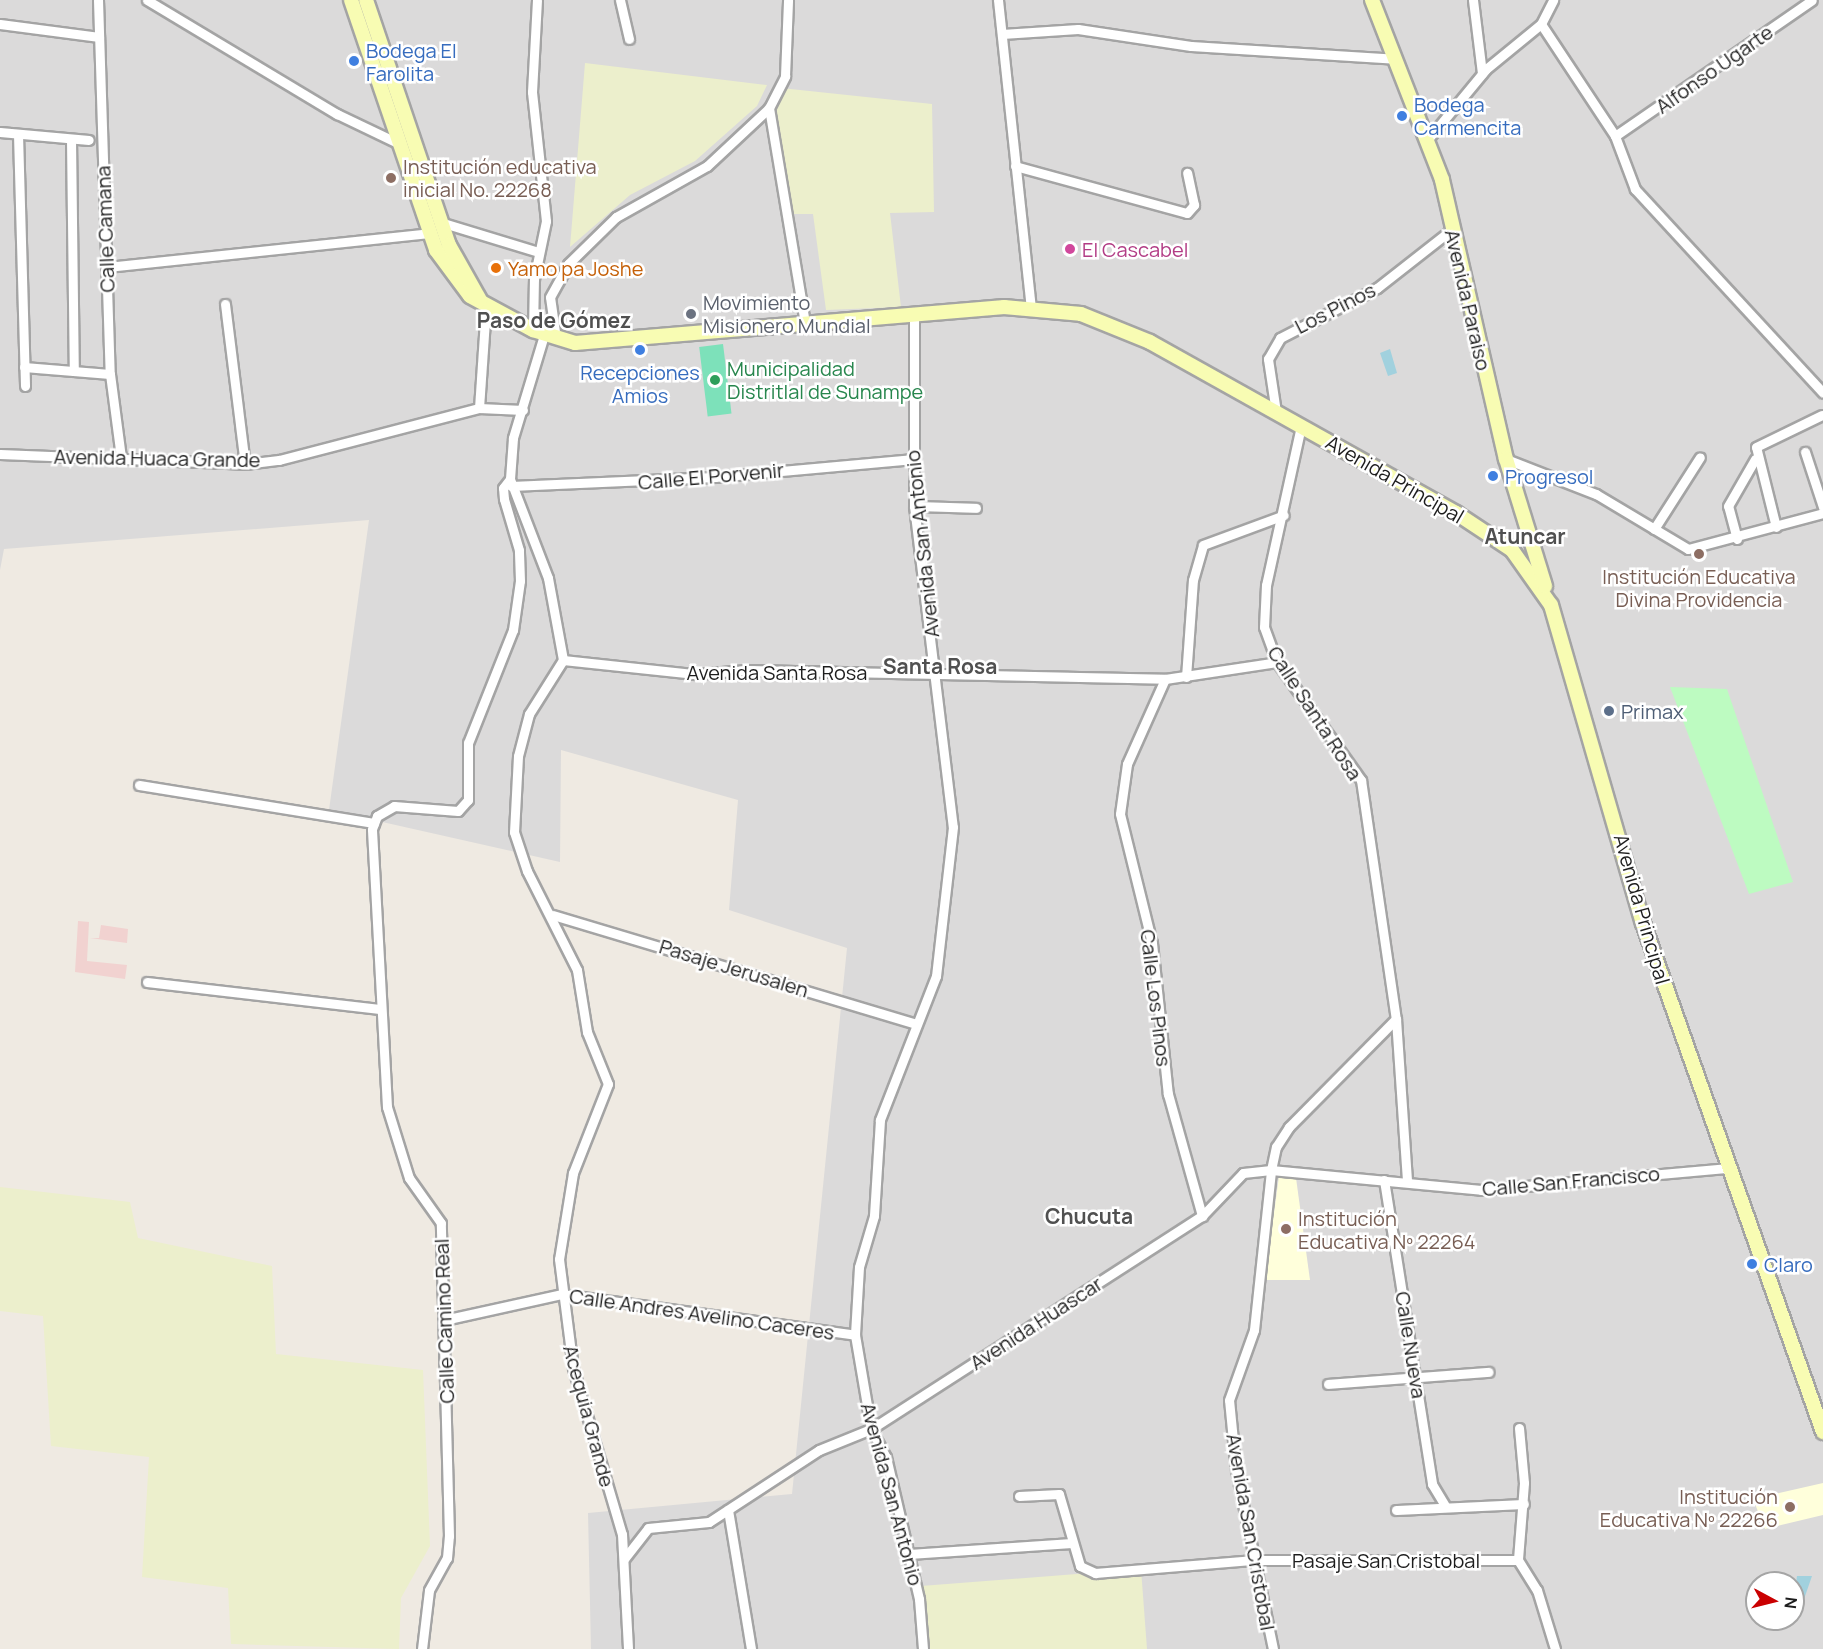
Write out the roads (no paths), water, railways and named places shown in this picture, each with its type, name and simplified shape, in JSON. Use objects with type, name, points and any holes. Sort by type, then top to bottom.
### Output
[{"type":"main road","name":"Avenida Principal","points":[[351,0],[429,233],[459,286],[483,302],[544,335],[596,342],[914,314],[1031,307],[1082,314],[1123,329],[1276,412],[1506,545],[1551,605],[1643,922],[1726,1168],[1823,1432]]},
{"type":"main road","points":[[366,0],[440,222],[483,302]]},
{"type":"main road","name":"Avenida Paraiso","points":[[1372,0],[1429,138],[1506,459],[1551,605]]},
{"type":"main road","points":[[1506,545],[1522,541],[1528,533]]},
{"type":"street","name":"Calle Camana","points":[[98,0],[110,374],[121,458]]},
{"type":"street","points":[[147,0],[265,73],[400,144],[414,146]]},
{"type":"street","points":[[537,0],[532,92],[546,222],[538,252],[544,335]]},
{"type":"street","points":[[620,0],[629,39]]},
{"type":"street","points":[[563,660],[548,578],[510,483],[513,438],[544,335],[550,297],[568,264],[616,217],[707,166],[769,108],[785,76],[788,0]]},
{"type":"street","points":[[998,0],[1031,307]]},
{"type":"street","points":[[1473,0],[1482,73]]},
{"type":"street","points":[[1429,138],[1482,73],[1540,24],[1553,0]]},
{"type":"street","name":"Alfonso Ugarte","points":[[1615,136],[1812,0]]},
{"type":"street","points":[[0,24],[99,37]]},
{"type":"street","points":[[1540,24],[1615,136],[1635,189],[1823,393]]},
{"type":"street","points":[[1002,34],[1078,28],[1191,46],[1395,59]]},
{"type":"street","points":[[769,108],[805,324]]},
{"type":"street","points":[[0,132],[88,140]]},
{"type":"street","points":[[18,134],[25,386]]},
{"type":"street","points":[[71,139],[74,371]]},
{"type":"street","points":[[1015,166],[1187,213],[1194,205],[1187,173]]},
{"type":"street","points":[[440,222],[538,252]]},
{"type":"street","name":"Los Pinos","points":[[1276,412],[1268,359],[1280,338],[1377,288],[1451,230]]},
{"type":"street","points":[[107,267],[429,233]]},
{"type":"street","points":[[479,408],[483,302]]},
{"type":"street","points":[[225,304],[245,464]]},
{"type":"street","name":"Avenida San Antonio","points":[[914,314],[911,459],[914,506],[953,827],[936,976],[914,1023],[880,1120],[874,1216],[859,1267],[855,1335],[871,1429],[885,1457],[909,1554],[923,1649]]},
{"type":"street","points":[[24,367],[110,374]]},
{"type":"street","name":"Avenida Huaca Grande","points":[[0,454],[245,464],[279,460],[479,408],[523,410]]},
{"type":"street","points":[[1737,539],[1728,506],[1755,459],[1759,443],[1822,414]]},
{"type":"street","name":"Calle Santa Rosa","points":[[1301,426],[1284,516],[1266,585],[1264,627],[1277,662],[1361,780],[1396,1018],[1407,1182]]},
{"type":"street","points":[[1805,452],[1823,507]]},
{"type":"street","points":[[1654,530],[1700,457]]},
{"type":"street","name":"Calle El Porvenir","points":[[510,483],[668,480],[911,459]]},
{"type":"street","points":[[1506,459],[1574,484],[1688,549],[1737,539],[1823,513]]},
{"type":"street","points":[[1755,459],[1776,527]]},
{"type":"street","points":[[139,785],[374,823],[394,806],[458,811],[468,800],[468,743],[513,630],[520,581],[519,550],[502,488],[510,483]]},
{"type":"street","points":[[914,506],[976,508]]},
{"type":"street","points":[[1186,676],[1193,580],[1203,544],[1284,516]]},
{"type":"street","name":"Avenida Santa Rosa","points":[[563,660],[695,674],[748,669],[1165,678],[1277,662]]},
{"type":"street","name":"Acequia Grande","points":[[563,660],[529,714],[514,797],[521,852],[554,915],[577,970],[587,1032],[608,1084],[573,1173],[560,1235],[561,1294],[573,1368],[622,1534],[628,1649]]},
{"type":"street","name":"Calle Los Pinos","points":[[1165,678],[1127,764],[1120,814],[1152,943],[1168,1094],[1202,1216]]},
{"type":"street","name":"Calle Camino Real","points":[[374,823],[379,1009],[387,1107],[409,1178],[441,1223],[449,1536],[447,1558],[429,1590],[422,1649]]},
{"type":"street","name":"Pasaje Jerusalen","points":[[554,915],[914,1023]]},
{"type":"street","points":[[147,982],[379,1009]]},
{"type":"street","points":[[1271,1170],[1276,1147],[1289,1127],[1396,1018]]},
{"type":"street","name":"Calle San Francisco","points":[[1271,1170],[1481,1190],[1542,1188],[1726,1168]]},
{"type":"street","name":"Avenida Huascar","points":[[624,1559],[659,1523],[709,1522],[819,1450],[871,1429],[1202,1216],[1243,1173],[1271,1170]]},
{"type":"street","name":"Avenida San Cristobal","points":[[1271,1170],[1254,1330],[1229,1390],[1236,1471],[1272,1649]]},
{"type":"street","name":"Calle Nueva","points":[[1384,1180],[1418,1379],[1432,1484],[1445,1506]]},
{"type":"street","name":"Calle Andres Avelino Caceres","points":[[444,1320],[561,1294],[855,1335]]},
{"type":"street","points":[[1328,1384],[1489,1372]]},
{"type":"street","points":[[1519,1428],[1524,1504],[1518,1560],[1537,1590],[1554,1649]]},
{"type":"street","name":"Pasaje San Cristobal","points":[[1020,1496],[1059,1494],[1080,1566],[1095,1573],[1254,1560],[1518,1560]]},
{"type":"street","points":[[1396,1510],[1524,1504]]},
{"type":"street","points":[[728,1510],[751,1649]]},
{"type":"street","points":[[909,1554],[1072,1543]]},
{"type":"water","points":[[1390,349],[1397,373],[1388,376],[1380,353]]},
{"type":"water","points":[[1805,1576],[1812,1576],[1805,1596]]},
{"type":"place","name":"Bodega El Farolita","points":[[354,61]]},
{"type":"place","name":"Bodega Carmencita","points":[[1402,116]]},
{"type":"place","name":"Institución educativa inicial No. 22268","points":[[391,178]]},
{"type":"place","name":"El Cascabel","points":[[1070,249]]},
{"type":"place","name":"Yamo pa Joshe","points":[[496,268]]},
{"type":"place","name":"Movimiento Misionero Mundial","points":[[691,314]]},
{"type":"place","name":"Recepciones Amios","points":[[640,350]]},
{"type":"place","name":"Municipalidad Distritlal de Sunampe","points":[[715,380]]},
{"type":"place","name":"Progresol","points":[[1493,476]]},
{"type":"place","name":"Institución Educativa Divina Providencia","points":[[1699,554]]},
{"type":"place","name":"Primax","points":[[1609,711]]},
{"type":"place","name":"Institución Educativa Nº 22264","points":[[1286,1229]]},
{"type":"place","name":"Claro","points":[[1752,1264]]},
{"type":"place","name":"Institución Educativa Nº 22266","points":[[1790,1507]]},
{"type":"district","name":"Paso de Gómez","points":[[554,320]]},
{"type":"district","name":"Atuncar","points":[[1525,536]]},
{"type":"district","name":"Santa Rosa","points":[[940,666]]},
{"type":"district","name":"Chucuta","points":[[1089,1216]]}]
